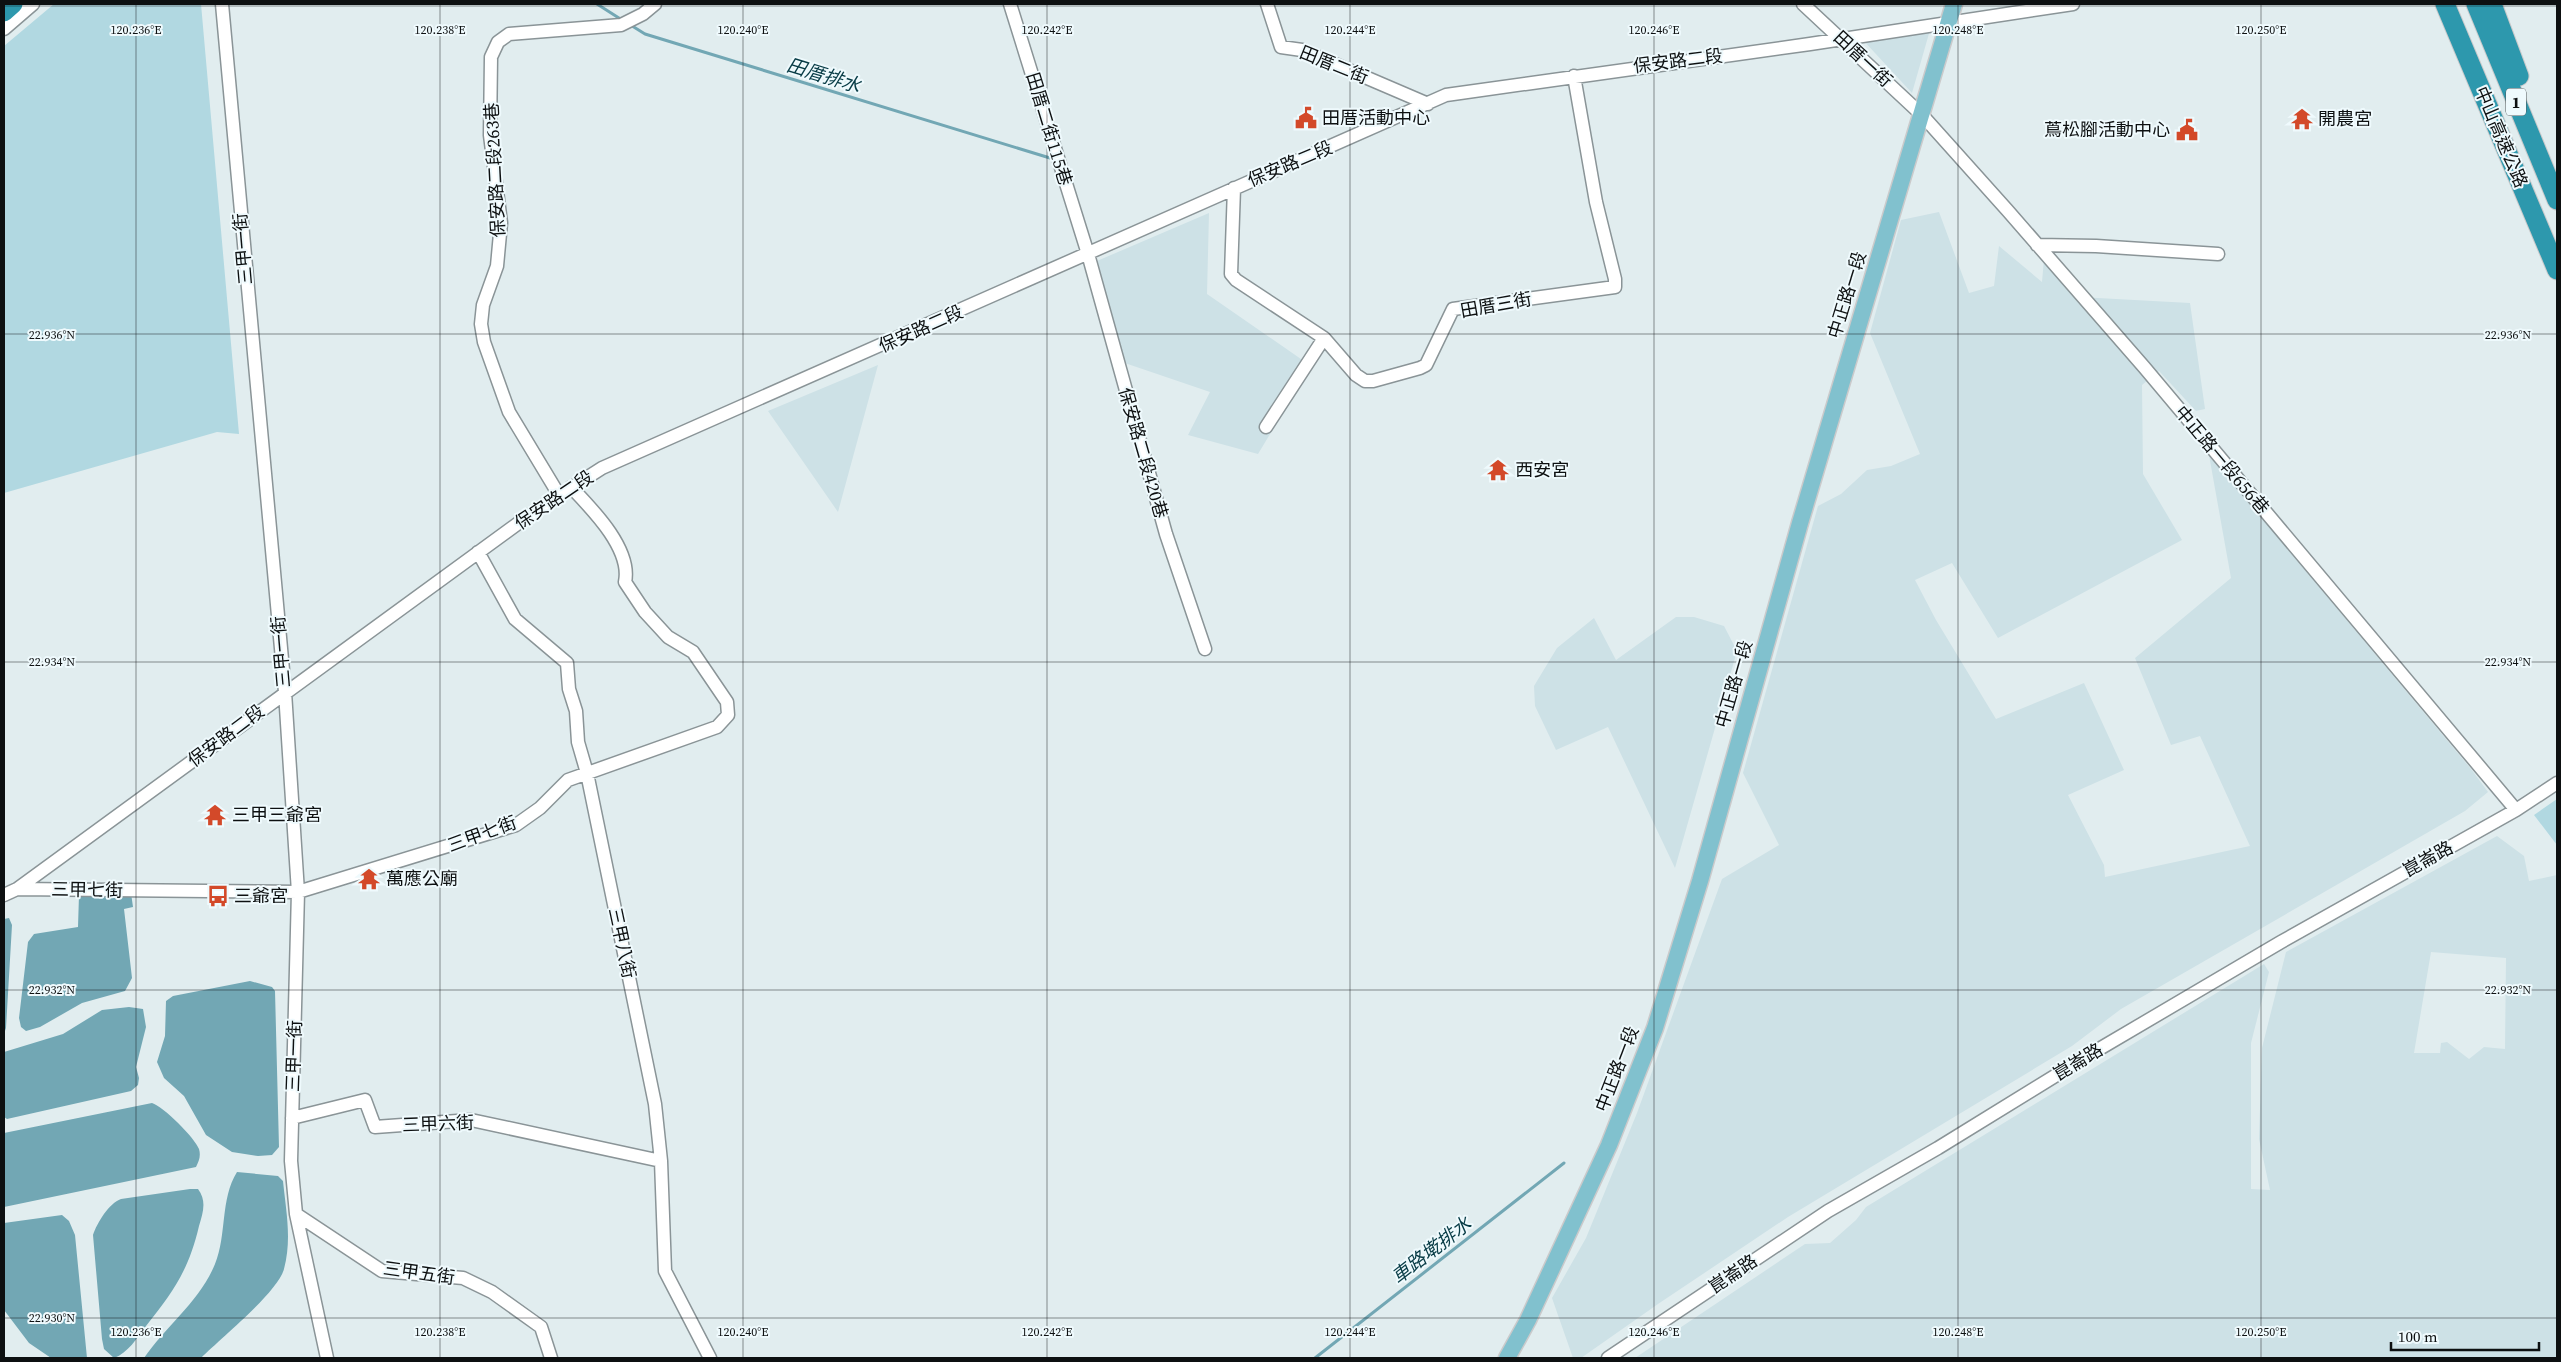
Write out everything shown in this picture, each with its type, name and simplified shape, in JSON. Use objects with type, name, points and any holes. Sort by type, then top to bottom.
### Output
[{"type":"highway","points":[[4,12],[13,4]]},
{"type":"highway","name":"中山高速公路","points":[[2445,4],[2557,270]]},
{"type":"highway","name":"中山高速公路","points":[[2476,4],[2557,200]]},
{"type":"highway","points":[[2492,4],[2526,94],[2526,126]]},
{"type":"main road","name":"中正路一段","points":[[1507,1358],[1609,1145],[1655,1028],[1700,881],[1800,523],[1954,4]]},
{"type":"main road","points":[[1520,1334],[1523,1358]]},
{"type":"street","points":[[4,29],[33,4]]},
{"type":"street","name":"三甲一街","points":[[222,4],[224,53],[284,692],[298,892],[291,1161],[296,1214],[327,1358]]},
{"type":"street","name":"保安路二段263巷","points":[[559,495],[509,412],[484,342],[481,324],[483,305],[498,266],[501,223],[490,135],[491,57],[498,42],[510,34],[625,23],[643,14],[655,4]]},
{"type":"street","name":"田厝二街115巷","points":[[1010,4],[1088,254]]},
{"type":"street","name":"田厝二街","points":[[1268,4],[1281,47],[1302,50],[1428,104]]},
{"type":"street","name":"田厝一街","points":[[1803,4],[1842,38],[1922,115]]},
{"type":"street","name":"保安路二段","points":[[4,895],[17,889],[284,692],[571,487],[637,452],[763,399],[1446,95],[2073,4]]},
{"type":"street","name":"田厝三街","points":[[1234,188],[1231,274],[1236,280],[1324,338],[1356,375],[1365,381],[1373,382],[1426,365],[1453,309],[1615,287],[1616,279],[1596,202],[1574,76]]},
{"type":"street","name":"中正路一段656巷","points":[[1922,115],[2038,245],[2162,389],[2516,810]]},
{"type":"street","points":[[2038,245],[2096,246],[2218,254]]},
{"type":"street","name":"保安路二段420巷","points":[[1088,254],[1166,534],[1205,649]]},
{"type":"street","points":[[1266,426],[1324,338]]},
{"type":"street","name":"三甲七街","points":[[17,889],[298,892],[516,825],[540,808],[568,780],[717,727],[728,715],[727,702],[693,652],[668,637],[646,612],[625,582],[626,574],[616,541],[589,506],[571,487]]},
{"type":"street","name":"三甲八街","points":[[478,552],[515,619],[567,663],[569,689],[576,711],[578,742],[587,773],[656,1104],[661,1161],[665,1271],[710,1358]]},
{"type":"street","name":"崑崙路","points":[[1608,1358],[1828,1211],[1938,1148],[2089,1055],[2281,942],[2516,810],[2557,783]]},
{"type":"street","name":"三甲六街","points":[[292,1118],[365,1100],[375,1127],[471,1120],[661,1161]]},
{"type":"street","name":"三甲五街","points":[[296,1214],[382,1271],[462,1278],[492,1292],[541,1327],[551,1358]]},
{"type":"shaded area","points":[[54,4],[201,4],[239,434],[217,432],[4,493],[4,46]]},
{"type":"shaded area","points":[[1930,30],[1912,93],[1862,39]]},
{"type":"shaded area","points":[[1939,212],[1969,293],[1994,286],[1999,246],[2042,282],[2044,259],[2079,297],[2190,303],[2205,409],[2196,411],[2159,371],[2142,385],[2143,474],[2182,540],[1998,638],[1952,563],[1915,580],[1936,620],[1996,719],[2084,683],[2124,770],[2068,795],[2104,865],[2105,877],[2250,846],[2200,736],[2171,745],[2135,658],[2231,578],[2209,455],[2471,769],[2488,792],[2465,811],[2121,1009],[2072,1046],[1788,1217],[1581,1358],[1573,1358],[1552,1298],[1586,1238],[1637,1113],[1722,879],[1779,845],[1743,773],[1818,506],[1841,494],[1867,470],[1891,466],[1920,454],[1870,333],[1901,220]]},
{"type":"shaded area","points":[[1209,213],[1207,294],[1311,366],[1258,454],[1188,435],[1210,392],[1113,359],[1090,264]]},
{"type":"shaded area","points":[[878,365],[838,512],[768,411]]},
{"type":"shaded area","points":[[1676,617],[1694,617],[1724,626],[1737,651],[1675,868],[1608,727],[1556,750],[1535,706],[1534,686],[1557,648],[1594,618],[1616,660]]},
{"type":"shaded area","points":[[2557,799],[2557,845],[2534,815]]},
{"type":"shaded area","points":[[2497,836],[2524,856],[2529,881],[2557,875],[2557,1358],[1635,1358],[1805,1244],[1830,1243],[1856,1220],[1866,1207],[2264,964],[2269,972],[2251,1043],[2251,1189],[2270,1190],[2259,1139],[2262,1048],[2286,952]],"holes":[[[2431,952],[2506,958],[2505,1049],[2484,1047],[2469,1059],[2447,1042],[2441,1043],[2440,1053],[2414,1053]]]},
{"type":"shaded area","points":[[131,893],[133,907],[124,909],[132,978],[125,991],[82,1003],[40,1027],[26,1031],[21,1027],[19,1018],[28,942],[34,934],[78,927],[79,895]]},
{"type":"shaded area","points":[[9,918],[12,925],[6,1028],[4,1034],[4,919]]},
{"type":"shaded area","points":[[250,981],[272,987],[275,991],[279,1147],[272,1155],[258,1156],[232,1152],[206,1135],[184,1096],[164,1078],[157,1062],[165,1036],[166,1001],[173,996]]},
{"type":"shaded area","points":[[129,1007],[143,1009],[146,1027],[136,1067],[139,1078],[138,1085],[131,1091],[7,1119],[4,1117],[4,1052],[63,1034],[102,1010]]},
{"type":"shaded area","points":[[152,1103],[171,1116],[196,1144],[200,1154],[196,1167],[4,1207],[4,1133]]},
{"type":"shaded area","points":[[237,1172],[278,1176],[283,1181],[288,1225],[288,1247],[284,1269],[279,1279],[260,1302],[201,1358],[144,1358],[192,1302],[209,1277],[219,1253],[228,1194]]},
{"type":"shaded area","points":[[198,1189],[203,1198],[203,1207],[195,1241],[185,1267],[165,1302],[136,1340],[124,1353],[114,1358],[104,1349],[102,1339],[93,1235],[95,1230],[100,1219],[108,1209],[121,1199]]},
{"type":"shaded area","points":[[62,1215],[69,1221],[75,1235],[87,1358],[51,1358],[29,1343],[4,1310],[4,1223]]},
{"type":"waterway","name":"田厝排水","points":[[597,4],[622,20]]},
{"type":"waterway","name":"田厝排水","points":[[629,24],[645,34],[1050,158]]},
{"type":"waterway","name":"車路墘排水","points":[[1315,1358],[1564,1163]]},
{"type":"place","name":"田厝活動中心","points":[[1306,118]]},
{"type":"place","name":"開農宮","points":[[2302,119]]},
{"type":"place","name":"蔦松腳活動中心","points":[[2187,130]]},
{"type":"place","name":"西安宮","points":[[1498,470]]},
{"type":"place","name":"三甲三爺宮","points":[[215,815]]},
{"type":"place","name":"萬應公廟","points":[[369,879]]},
{"type":"place","name":"三爺宮","points":[[218,896]]}]
